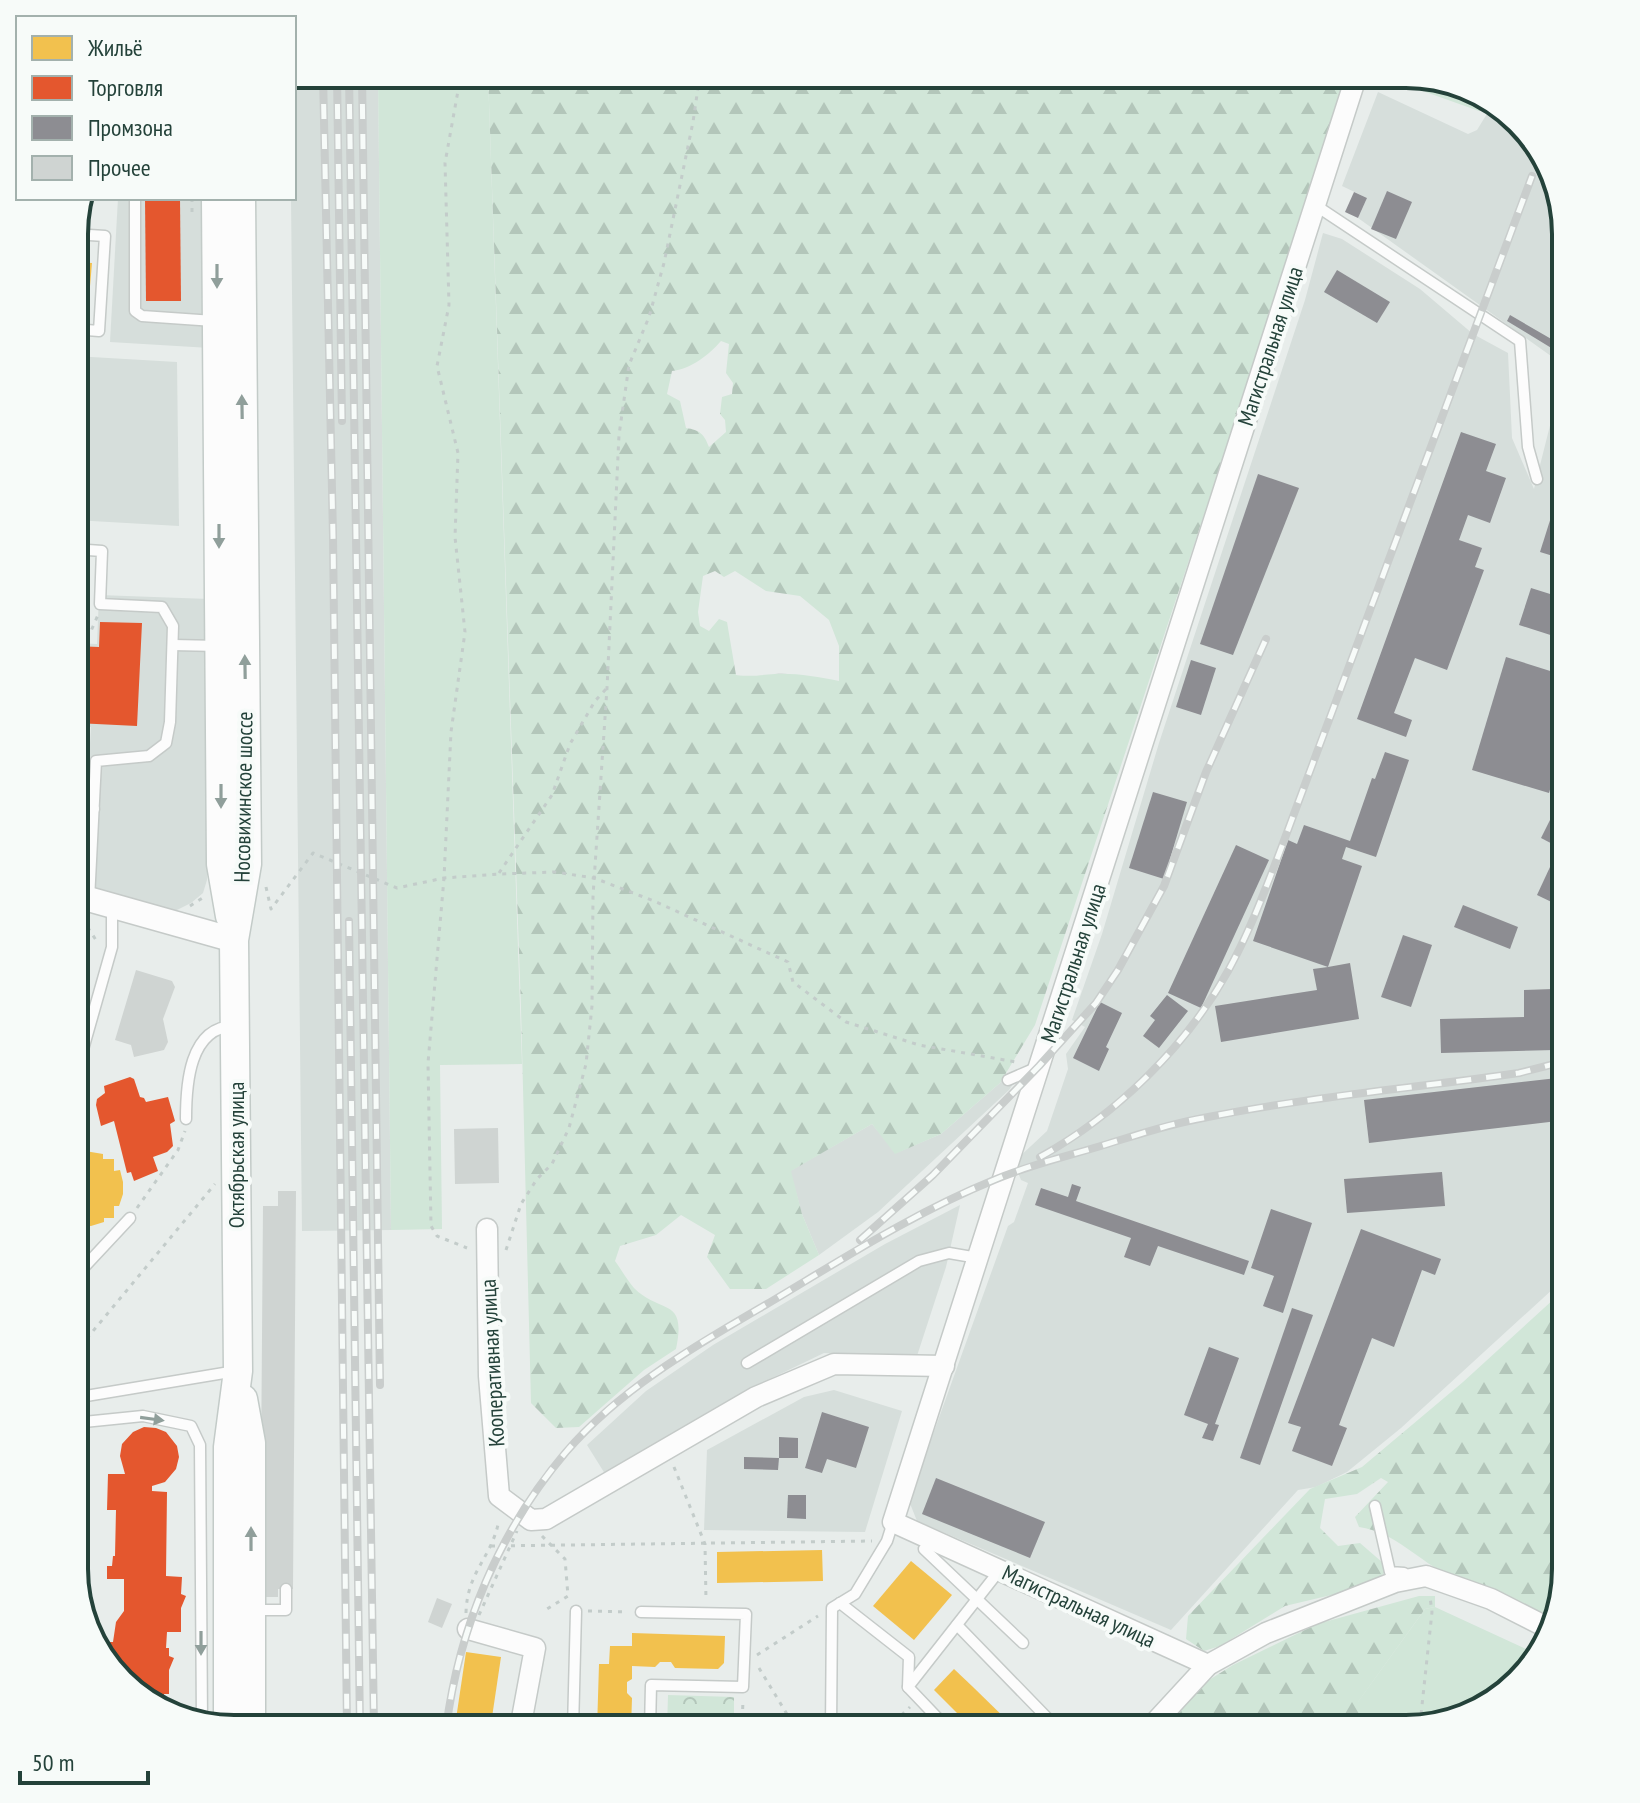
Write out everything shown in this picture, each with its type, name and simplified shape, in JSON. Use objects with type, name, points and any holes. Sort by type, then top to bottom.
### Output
[{"type":"main road","name":"Носовихинское шоссе","points":[[216,200],[221,864],[234,940]]},
{"type":"main road","name":"Носовихинское шоссе","points":[[234,940],[247,864],[241,200]]},
{"type":"main road","name":"Октябрьская улица","points":[[228,1715],[228,1447],[238,1371],[234,940]]},
{"type":"main road","name":"Октябрьская улица","points":[[238,1371],[251,1443],[256,1577],[251,1610],[251,1715]]},
{"type":"street","name":"Магистральная улица","points":[[1208,1665],[1000,1570],[890,1532],[1353,88]]},
{"type":"street","points":[[89,905],[234,940]]},
{"type":"street","name":"Кооперативная улица","points":[[487,1229],[496,1254],[489,1376],[499,1496]]},
{"type":"street","points":[[499,1496],[528,1519],[546,1519],[756,1397],[834,1364],[944,1366]]},
{"type":"street","points":[[1162,1715],[1208,1665],[1280,1628],[1395,1582],[1426,1576],[1491,1599],[1541,1624]]},
{"type":"street","points":[[470,1630],[535,1648],[523,1715]]},
{"type":"lane","points":[[135,200],[135,311],[142,316],[217,321]]},
{"type":"lane","points":[[1315,205],[1520,341],[1528,447],[1537,479]]},
{"type":"lane","points":[[88,235],[105,236],[99,331],[88,330]]},
{"type":"lane","points":[[88,550],[102,551],[100,604],[162,607],[173,626],[170,722],[166,743],[149,756],[96,761],[89,905],[112,947],[88,1032]]},
{"type":"lane","points":[[173,645],[220,646]]},
{"type":"lane","points":[[88,808],[94,809]]},
{"type":"lane","points":[[186,1119],[188,1075],[202,1042],[213,1030],[235,1026]]},
{"type":"lane","points":[[1008,1080],[1039,1066]]},
{"type":"lane","points":[[88,1263],[130,1218]]},
{"type":"lane","points":[[747,1363],[919,1261],[949,1253],[978,1258]]},
{"type":"lane","points":[[88,1396],[238,1371]]},
{"type":"lane","points":[[88,1422],[143,1416],[191,1426],[200,1445],[202,1711]]},
{"type":"lane","points":[[1375,1506],[1390,1572],[1426,1576]]},
{"type":"lane","points":[[836,1605],[855,1594],[890,1532]]},
{"type":"lane","points":[[924,1549],[1023,1643]]},
{"type":"lane","points":[[908,1687],[1000,1570]]},
{"type":"lane","points":[[251,1610],[286,1610],[286,1589]]},
{"type":"lane","points":[[836,1605],[909,1657],[908,1687],[934,1715]]},
{"type":"lane","points":[[832,1715],[836,1605]]},
{"type":"lane","points":[[573,1715],[576,1611]]},
{"type":"lane","points":[[641,1612],[746,1614],[743,1687],[651,1685],[650,1715]]},
{"type":"lane","points":[[957,1625],[1044,1715]]},
{"type":"path","points":[[458,88],[445,163],[449,305],[437,366],[458,453],[455,537],[465,632],[451,732],[444,878],[428,1063],[431,1226],[437,1236],[496,1254],[521,1204],[537,1179],[552,1164],[569,1128],[586,1064],[592,1006],[594,878],[619,435],[629,365],[649,317],[664,263],[698,88]]},
{"type":"path","points":[[88,632],[100,604]]},
{"type":"path","points":[[499,874],[552,795],[570,744],[595,701],[607,688]]},
{"type":"path","points":[[88,753],[96,761]]},
{"type":"path","points":[[264,879],[271,909],[313,853],[397,888],[444,878],[499,874],[555,872],[594,878],[654,901],[788,962],[793,982],[846,1022],[919,1045],[1039,1066]]},
{"type":"path","points":[[180,908],[193,905],[210,889]]},
{"type":"path","points":[[89,905],[95,937],[108,964]]},
{"type":"path","points":[[130,1218],[178,1150],[186,1119]]},
{"type":"path","points":[[88,1337],[218,1180]]},
{"type":"path","points":[[666,1448],[705,1544],[706,1613]]},
{"type":"path","points":[[470,1630],[466,1613],[469,1585],[491,1546],[499,1517],[499,1496]]},
{"type":"path","points":[[470,1630],[508,1546],[528,1519],[565,1559],[568,1596],[547,1609]]},
{"type":"path","points":[[491,1546],[705,1544],[890,1532]]},
{"type":"path","points":[[788,1715],[753,1657],[836,1605]]},
{"type":"path","points":[[576,1611],[641,1612]]},
{"type":"path","points":[[1421,1714],[1432,1612]]},
{"type":"path","points":[[742,1715],[743,1687]]},
{"type":"path","points":[[901,1715],[918,1699]]},
{"type":"shaded area","points":[[296,88],[378,88],[391,1230],[302,1231],[291,200],[296,200]]},
{"type":"shaded area","points":[[1378,92],[1468,134],[1477,130],[1487,113],[1495,118],[1522,145],[1541,178],[1547,197],[1552,234],[1552,357],[1358,218],[1367,198],[1342,186]]},
{"type":"shaded area","points":[[118,200],[209,200],[210,348],[110,342]]},
{"type":"shaded area","points":[[1323,233],[1342,239],[1420,289],[1473,334],[1508,353],[1512,438],[1534,489],[1552,418],[1552,1290],[1401,1428],[1347,1472],[1316,1487],[1298,1490],[1171,1630],[917,1521],[909,1501],[1008,1226],[1014,1222],[1028,1183],[1021,1180],[1014,1162],[1047,1131],[1068,1069],[1066,1054],[1085,1027],[1072,1020],[1102,934],[1159,743],[1305,300]]},
{"type":"shaded area","points":[[88,357],[177,362],[179,526],[88,521]]},
{"type":"shaded area","points":[[99,595],[209,599],[207,880],[203,893],[173,912],[88,890],[91,727],[88,727],[88,644],[97,644]]},
{"type":"shaded area","points":[[1004,1077],[1013,1084],[1009,1090],[878,1212],[819,1255],[802,1214],[790,1171],[872,1124],[896,1153],[941,1134]]},
{"type":"shaded area","points":[[960,1205],[946,1267],[916,1359],[824,1353],[753,1387],[607,1477],[587,1445],[646,1391],[713,1345],[885,1244]]},
{"type":"shaded area","points":[[834,1390],[902,1411],[865,1532],[704,1530],[707,1450],[804,1397]]},
{"type":"green space","points":[[378,88],[488,88],[522,1064],[440,1065],[442,1229],[391,1230]]},
{"type":"green space","points":[[488,88],[1345,88],[1035,1025],[1000,1083],[941,1134],[895,1154],[872,1124],[791,1171],[802,1214],[819,1255],[766,1289],[730,1289],[707,1257],[715,1235],[681,1215],[656,1235],[620,1246],[615,1261],[631,1285],[675,1314],[678,1321],[676,1349],[644,1370],[579,1427],[556,1428],[531,1403],[521,1009]],"holes":[[[721,341],[729,344],[726,373],[733,383],[732,394],[722,397],[720,414],[725,420],[726,432],[709,447],[701,433],[686,428],[680,401],[667,394],[672,371],[699,360]],[[715,571],[724,577],[735,571],[766,591],[800,596],[829,620],[839,646],[839,681],[791,674],[736,675],[727,622],[719,619],[709,631],[700,626],[698,612],[703,576]]]},
{"type":"green space","points":[[1414,88],[1462,99],[1481,109]]},
{"type":"green space","points":[[1552,1301],[1552,1569],[1544,1614],[1462,1582],[1384,1535],[1359,1527],[1355,1517],[1388,1482],[1381,1478],[1357,1494],[1325,1499],[1320,1528],[1338,1546],[1360,1543],[1390,1569],[1365,1587],[1285,1606],[1220,1646],[1204,1651],[1186,1639],[1188,1616],[1310,1489],[1362,1467],[1463,1382]]},
{"type":"green space","points":[[1419,1596],[1435,1596],[1435,1607],[1425,1609],[1358,1702],[1384,1715],[1178,1715],[1209,1680],[1317,1624]]},
{"type":"green space","points":[[1435,1607],[1527,1650],[1495,1685],[1453,1707],[1425,1714],[1382,1715],[1357,1703],[1425,1609]]},
{"type":"green space","points":[[668,1695],[734,1697],[734,1715],[667,1715]]},
{"type":"building: Жильё","points":[[88,263],[92,263],[88,298]]},
{"type":"building: Жильё","points":[[88,1152],[103,1154],[103,1159],[114,1159],[114,1171],[120,1170],[123,1182],[119,1206],[114,1206],[114,1218],[104,1218],[104,1222],[88,1226]]},
{"type":"building: Жильё","points":[[822,1550],[823,1581],[717,1583],[717,1552]]},
{"type":"building: Жильё","points":[[911,1561],[952,1595],[914,1640],[873,1606]]},
{"type":"building: Жильё","points":[[632,1633],[725,1636],[724,1663],[718,1669],[675,1668],[671,1662],[660,1662],[655,1667],[632,1666],[632,1679],[627,1682],[627,1693],[632,1698],[631,1715],[597,1715],[599,1664],[609,1664],[610,1646],[632,1646]]},
{"type":"building: Жильё","points":[[466,1652],[501,1657],[492,1715],[457,1715]]},
{"type":"building: Жильё","points":[[954,1669],[1002,1715],[959,1715],[934,1690]]},
{"type":"building: Торговля","points":[[145,200],[180,200],[181,301],[146,301]]},
{"type":"building: Торговля","points":[[100,622],[142,623],[137,726],[88,724],[88,647],[99,647]]},
{"type":"building: Торговля","points":[[130,1077],[146,1102],[168,1097],[175,1121],[170,1124],[173,1146],[153,1157],[158,1171],[134,1181],[131,1172],[127,1173],[114,1121],[101,1126],[96,1105],[97,1099],[105,1093],[104,1086]]},
{"type":"building: Торговля","points":[[144,1427],[166,1432],[177,1446],[179,1457],[176,1469],[165,1482],[152,1486],[152,1491],[167,1492],[166,1576],[182,1577],[181,1594],[186,1596],[181,1608],[181,1632],[167,1632],[166,1648],[169,1648],[169,1656],[174,1658],[169,1670],[169,1694],[164,1697],[131,1672],[108,1642],[113,1642],[116,1622],[124,1611],[124,1579],[107,1579],[107,1566],[112,1566],[115,1556],[116,1510],[107,1510],[108,1474],[125,1474],[120,1456],[122,1444],[133,1432]]},
{"type":"building: Промзона","points":[[1387,191],[1412,202],[1396,239],[1371,229]]},
{"type":"building: Промзона","points":[[1354,192],[1367,198],[1358,218],[1345,212]]},
{"type":"building: Промзона","points":[[1337,270],[1390,302],[1377,323],[1324,292]]},
{"type":"building: Промзона","points":[[1510,315],[1552,339],[1552,348],[1507,321]]},
{"type":"building: Промзона","points":[[1461,432],[1496,444],[1486,471],[1506,478],[1490,523],[1468,515],[1459,540],[1482,548],[1475,567],[1484,570],[1447,670],[1415,658],[1394,713],[1412,720],[1406,737],[1357,719]]},
{"type":"building: Промзона","points":[[1258,474],[1299,488],[1233,655],[1200,644]]},
{"type":"building: Промзона","points":[[1552,514],[1552,556],[1540,552]]},
{"type":"building: Промзона","points":[[1531,588],[1552,595],[1552,636],[1519,625]]},
{"type":"building: Промзона","points":[[1506,657],[1552,672],[1552,783],[1549,793],[1472,770]]},
{"type":"building: Промзона","points":[[1191,660],[1216,668],[1201,715],[1176,707]]},
{"type":"building: Промзона","points":[[1385,752],[1409,760],[1376,857],[1346,847],[1342,859],[1362,866],[1328,967],[1253,941],[1288,840],[1297,844],[1304,825],[1350,841],[1372,778],[1375,779]]},
{"type":"building: Промзона","points":[[1153,792],[1187,802],[1164,879],[1129,868]]},
{"type":"building: Промзона","points":[[1552,816],[1552,844],[1541,838]]},
{"type":"building: Промзона","points":[[1236,845],[1269,860],[1201,1008],[1168,993]]},
{"type":"building: Промзона","points":[[1550,867],[1552,868],[1552,902],[1537,895]]},
{"type":"building: Промзона","points":[[1463,905],[1518,927],[1510,949],[1454,927]]},
{"type":"building: Промзона","points":[[1403,935],[1432,945],[1411,1007],[1381,997]]},
{"type":"building: Промзона","points":[[1350,963],[1359,1019],[1221,1042],[1215,1006],[1317,990],[1313,969]]},
{"type":"building: Промзона","points":[[1552,989],[1552,1050],[1441,1053],[1440,1019],[1524,1017],[1524,990]]},
{"type":"building: Промзона","points":[[1167,995],[1188,1011],[1159,1048],[1143,1036],[1155,1020],[1150,1016]]},
{"type":"building: Промзона","points":[[1100,1002],[1122,1013],[1099,1071],[1073,1058]]},
{"type":"building: Промзона","points":[[1552,1079],[1552,1122],[1369,1143],[1364,1100]]},
{"type":"building: Промзона","points":[[1442,1172],[1445,1206],[1347,1213],[1344,1179]]},
{"type":"building: Промзона","points":[[1072,1184],[1081,1187],[1076,1201],[1249,1261],[1244,1275],[1158,1246],[1150,1266],[1124,1257],[1131,1238],[1035,1205],[1041,1188],[1068,1197]]},
{"type":"building: Промзона","points":[[1271,1209],[1312,1223],[1283,1313],[1263,1306],[1274,1276],[1251,1268]]},
{"type":"building: Промзона","points":[[1361,1229],[1441,1259],[1435,1275],[1422,1270],[1394,1347],[1372,1338],[1339,1425],[1347,1428],[1332,1466],[1292,1451],[1301,1427],[1288,1423]]},
{"type":"building: Промзона","points":[[1292,1308],[1313,1315],[1260,1465],[1240,1458]]},
{"type":"building: Промзона","points":[[1209,1347],[1239,1358],[1215,1424],[1219,1425],[1213,1441],[1202,1438],[1208,1424],[1184,1415]]},
{"type":"building: Промзона","points":[[822,1412],[869,1427],[856,1468],[827,1459],[822,1473],[805,1468]]},
{"type":"building: Промзона","points":[[779,1437],[798,1438],[798,1458],[779,1458]]},
{"type":"building: Промзона","points":[[744,1457],[779,1458],[778,1470],[744,1469]]},
{"type":"building: Промзона","points":[[936,1478],[1045,1522],[1030,1558],[922,1514]]},
{"type":"building: Промзона","points":[[788,1495],[806,1495],[806,1519],[787,1518]]},
{"type":"building: Прочее","points":[[136,970],[172,981],[175,987],[163,1019],[168,1042],[164,1050],[134,1057],[131,1045],[115,1040]]},
{"type":"building: Прочее","points":[[498,1128],[499,1183],[455,1184],[454,1129]]},
{"type":"building: Прочее","points":[[278,1191],[296,1191],[293,1589],[278,1589],[278,1597],[260,1597],[263,1206],[278,1206]]},
{"type":"building: Прочее","points":[[437,1598],[452,1604],[442,1628],[428,1622]]},
{"type":"railway","points":[[323,88],[333,536],[347,1715]]},
{"type":"railway","points":[[337,88],[342,421]]},
{"type":"railway","points":[[349,88],[374,1715]]},
{"type":"railway","points":[[362,88],[380,1385]]},
{"type":"railway","points":[[1040,1157],[1096,1121],[1147,1077],[1192,1026],[1236,957],[1279,854],[1532,176]]},
{"type":"railway","points":[[860,1240],[933,1175],[1096,1003],[1118,970],[1164,886],[1206,772],[1266,639]]},
{"type":"railway","points":[[349,921],[360,1715]]},
{"type":"railway","points":[[448,1715],[461,1654],[486,1582],[521,1514],[566,1452],[610,1408],[660,1370],[851,1254],[907,1222],[1007,1175],[1190,1120],[1321,1098],[1519,1073],[1552,1065]]}]
